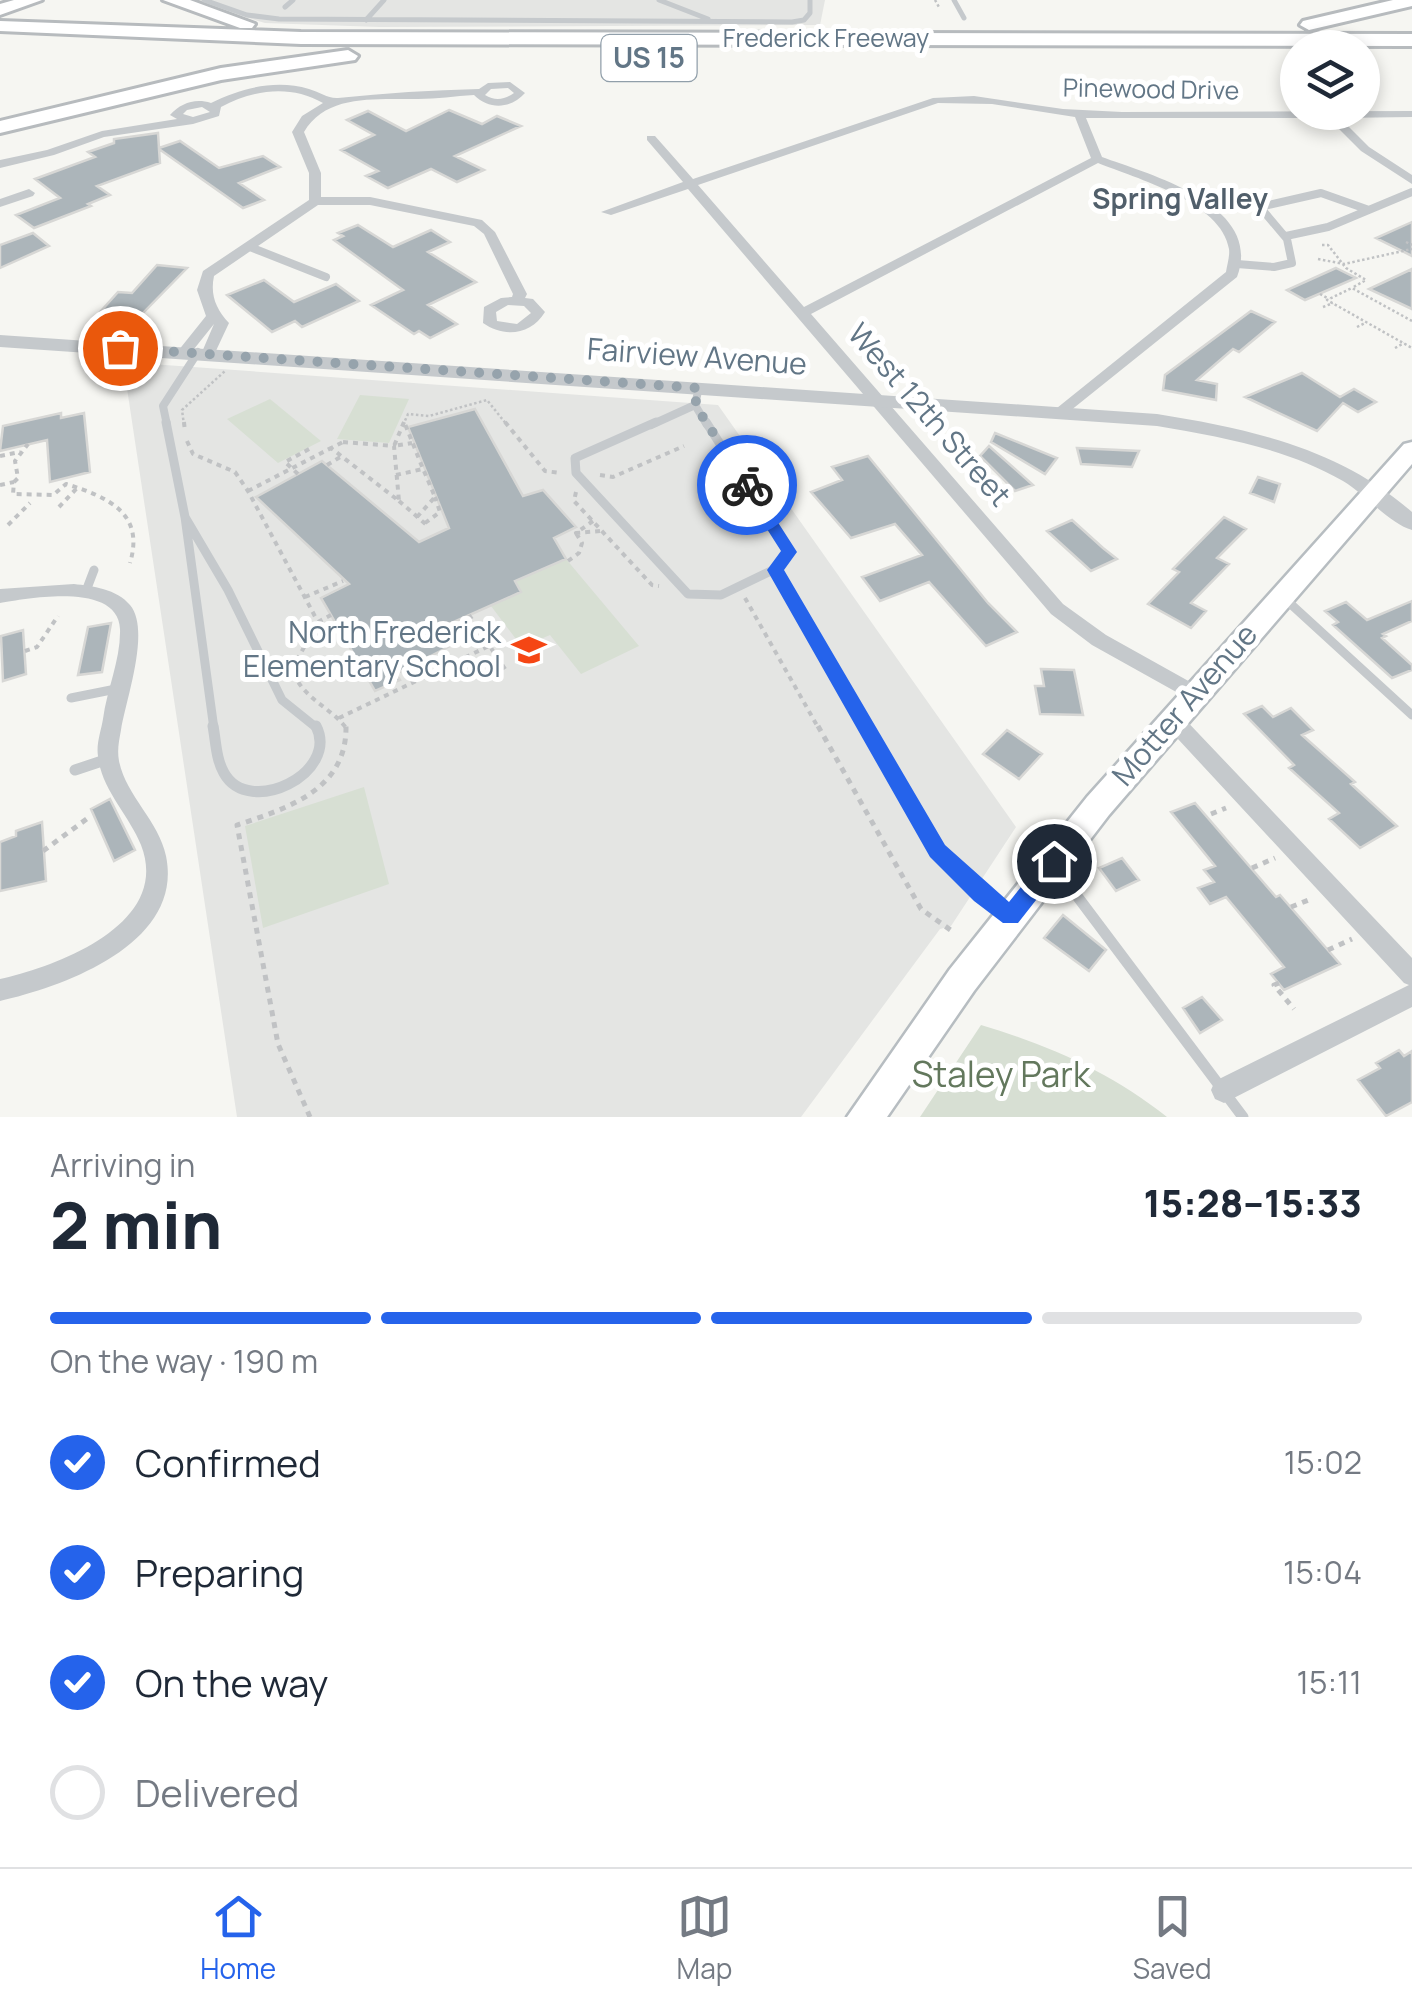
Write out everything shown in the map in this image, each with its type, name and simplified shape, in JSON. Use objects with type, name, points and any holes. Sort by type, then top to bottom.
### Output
[{"type":"highway","points":[[0,10],[33,0]]},
{"type":"highway","points":[[172,0],[212,16],[266,28],[430,38]]},
{"type":"highway","points":[[1151,38],[1295,27],[1412,0]]},
{"type":"highway","name":"Frederick Freeway","points":[[0,26],[154,34],[430,38],[1412,40]]},
{"type":"highway","name":"Frederick Freeway","points":[[0,42],[348,56],[1280,57]]},
{"type":"highway","points":[[0,127],[210,76],[348,56]]},
{"type":"highway","points":[[1380,58],[1412,58]]},
{"type":"main road","name":"Motter Avenue","points":[[865,1117],[1011,916],[1172,719],[1412,449]]},
{"type":"street","points":[[0,164],[102,134],[211,116],[216,111],[213,106],[227,98],[271,87],[315,92],[334,104]]},
{"type":"street","points":[[315,201],[314,173],[298,132],[307,117],[334,104],[375,96],[479,92]]},
{"type":"street","name":"Pinewood Drive","points":[[608,212],[937,100],[987,99],[1079,114],[1280,114]]},
{"type":"street","points":[[1060,412],[1232,274],[1237,264],[1231,232],[1202,203],[1097,159],[1079,114]]},
{"type":"street","name":"Pinewood Drive","points":[[1380,114],[1412,114]]},
{"type":"street","points":[[1346,130],[1365,150],[1412,180]]},
{"type":"street","name":"West 12th Street","points":[[651,138],[1057,610],[1099,640],[1194,693]]},
{"type":"street","points":[[803,314],[1097,159]]},
{"type":"street","points":[[0,203],[30,193]]},
{"type":"street","points":[[197,352],[221,332],[222,323],[206,302],[204,279],[213,269],[315,201],[370,201],[478,223],[489,232],[520,294],[517,300]]},
{"type":"street","points":[[197,352],[213,316]]},
{"type":"street","name":"Fairview Avenue","points":[[0,341],[197,352],[697,396],[874,401],[1156,420],[1234,433],[1297,454],[1376,492],[1412,523]]},
{"type":"street","points":[[0,596],[90,580],[126,615],[130,627],[116,689],[108,759],[154,852],[158,873],[156,888],[134,924],[106,950],[37,984],[0,990]]},
{"type":"street","points":[[1172,719],[1412,976]]},
{"type":"street","points":[[1224,1090],[1412,994]]},
{"type":"lane","points":[[204,0],[274,18],[715,21],[804,20],[810,13],[810,0]]},
{"type":"lane","points":[[274,18],[293,0]]},
{"type":"lane","points":[[366,20],[384,0]]},
{"type":"lane","points":[[659,0],[715,21]]},
{"type":"lane","points":[[954,0],[964,18]]},
{"type":"lane","points":[[1286,236],[1328,227],[1412,192]]},
{"type":"lane","points":[[1237,264],[1274,267],[1292,262],[1293,249],[1286,236],[1260,207],[1320,193],[1369,210]]},
{"type":"lane","points":[[250,246],[326,277]]},
{"type":"lane","points":[[185,517],[226,588],[285,706],[305,715],[321,734],[315,762],[290,784],[274,790],[240,790],[220,772],[185,517],[164,406],[197,352]]},
{"type":"lane","points":[[697,396],[789,552],[775,570],[699,599],[688,594],[588,488],[573,464],[576,458],[697,396]]},
{"type":"lane","points":[[775,570],[938,851],[981,894],[1011,916]]},
{"type":"lane","points":[[1281,596],[1412,715]]},
{"type":"lane","points":[[71,698],[116,689]]},
{"type":"lane","points":[[75,770],[108,759]]},
{"type":"lane","points":[[1074,892],[1244,1117]]},
{"type":"path","points":[[935,0],[938,7]]},
{"type":"path","points":[[1406,242],[1412,247]]},
{"type":"path","points":[[1313,245],[1328,245],[1344,264],[1366,280],[1323,307]]},
{"type":"path","points":[[1318,259],[1344,264],[1373,260],[1412,247]]},
{"type":"path","points":[[1363,252],[1373,260]]},
{"type":"path","points":[[1342,284],[1412,321]]},
{"type":"path","points":[[1320,294],[1412,348]]},
{"type":"path","points":[[1378,302],[1387,299]]},
{"type":"path","points":[[1357,327],[1367,322]]},
{"type":"path","points":[[1394,348],[1404,343]]},
{"type":"path","points":[[228,366],[213,385],[182,410],[193,454],[235,472],[318,622]]},
{"type":"path","points":[[399,501],[394,446],[408,414],[429,416],[487,400],[498,408],[513,434],[545,471],[560,473]]},
{"type":"path","points":[[331,448],[427,525],[440,512],[404,422]]},
{"type":"path","points":[[248,491],[343,442],[394,446],[412,443]]},
{"type":"path","points":[[0,485],[18,478],[15,462],[28,444]]},
{"type":"path","points":[[590,473],[613,477],[684,446]]},
{"type":"path","points":[[298,474],[284,461],[313,447]]},
{"type":"path","points":[[0,456],[20,452]]},
{"type":"path","points":[[326,464],[342,456]]},
{"type":"path","points":[[396,475],[423,469]]},
{"type":"path","points":[[14,482],[14,494],[48,496],[66,481],[110,499],[128,518],[135,540],[130,563]]},
{"type":"path","points":[[58,506],[78,487]]},
{"type":"path","points":[[417,516],[436,497]]},
{"type":"path","points":[[8,526],[30,503]]},
{"type":"path","points":[[576,533],[593,522]]},
{"type":"path","points":[[576,533],[602,531]]},
{"type":"path","points":[[568,561],[579,553],[582,543],[576,533]]},
{"type":"path","points":[[306,597],[344,581]]},
{"type":"path","points":[[744,597],[921,909],[952,931]]},
{"type":"path","points":[[310,1117],[278,1044],[237,824],[316,794],[337,771],[347,750],[347,728],[303,696],[292,669],[318,622],[331,615]]},
{"type":"path","points":[[25,651],[37,647],[58,616]]},
{"type":"path","points":[[469,616],[507,672]]},
{"type":"path","points":[[338,718],[491,645]]},
{"type":"path","points":[[297,659],[338,667],[356,658]]},
{"type":"path","points":[[412,666],[421,679]]},
{"type":"path","points":[[1211,814],[1236,805]]},
{"type":"path","points":[[44,851],[53,847],[69,827],[88,818]]},
{"type":"path","points":[[1252,868],[1280,856]]},
{"type":"path","points":[[1290,907],[1315,898]]},
{"type":"path","points":[[1328,950],[1352,939]]},
{"type":"path","points":[[1278,983],[1274,985],[1294,1009]]},
{"type":"shaded area","points":[[187,0],[825,0],[820,25],[379,27],[265,23]]},
{"type":"shaded area","name":"North Frederick Elementary School","points":[[123,362],[718,405],[1016,827],[951,926],[940,929],[801,1117],[237,1117]]},
{"type":"green space","points":[[360,395],[409,399],[389,443],[337,439]]},
{"type":"green space","points":[[270,399],[321,441],[278,463],[227,419]]},
{"type":"green space","points":[[566,559],[639,646],[581,674],[550,635],[522,647],[491,606],[521,592],[515,581]]},
{"type":"green space","points":[[364,787],[389,884],[263,928],[245,826]]},
{"type":"green space","name":"Staley Park","points":[[981,1025],[1079,1062],[1167,1117],[920,1117]]},
{"type":"building","points":[[449,110],[482,124],[497,116],[521,126],[455,156],[484,170],[457,182],[431,169],[388,188],[366,176],[378,171],[341,150],[374,135],[347,120],[368,111],[406,131]]},
{"type":"building","points":[[158,133],[159,148],[180,141],[219,168],[263,156],[280,167],[239,183],[264,200],[243,208],[159,149],[160,163],[97,186],[110,195],[88,204],[91,206],[34,228],[16,215],[60,198],[35,179],[95,157],[88,152],[114,143],[114,139]]},
{"type":"building","points":[[1412,222],[1412,256],[1376,238]]},
{"type":"building","points":[[358,225],[393,247],[431,230],[450,242],[428,252],[476,282],[428,305],[457,324],[430,338],[419,331],[414,334],[371,305],[403,290],[334,240],[343,236],[338,233]]},
{"type":"building","points":[[33,233],[49,246],[0,268],[0,245]]},
{"type":"building","points":[[157,265],[187,268],[141,315],[101,311],[118,292],[132,293]]},
{"type":"building","points":[[1336,268],[1356,278],[1305,300],[1287,290]]},
{"type":"building","points":[[1412,269],[1412,309],[1369,289]]},
{"type":"building","points":[[264,280],[294,302],[336,284],[359,301],[302,327],[295,321],[272,332],[227,295]]},
{"type":"building","points":[[1251,311],[1275,322],[1239,352],[1233,349],[1197,380],[1217,384],[1216,400],[1163,390],[1165,375]]},
{"type":"building","points":[[1302,373],[1340,397],[1354,389],[1376,402],[1358,412],[1343,403],[1317,431],[1245,397]]},
{"type":"building","name":"North Frederick Elementary School","points":[[475,409],[523,496],[543,490],[576,527],[554,538],[566,559],[515,581],[521,592],[447,625],[454,644],[396,674],[400,680],[375,691],[321,598],[349,584],[256,497],[322,461],[419,542],[449,528],[408,427]]},
{"type":"building","points":[[61,413],[61,418],[84,413],[90,472],[50,482],[47,440],[0,451],[3,426]]},
{"type":"building","points":[[995,433],[1057,458],[1045,474],[991,442]]},
{"type":"building","points":[[989,446],[1033,485],[1015,491],[980,456]]},
{"type":"building","points":[[1077,448],[1139,451],[1132,467],[1081,464]]},
{"type":"building","points":[[868,456],[988,603],[1017,632],[986,646],[929,582],[880,601],[862,577],[922,555],[895,524],[851,538],[811,492],[842,480],[832,467]]},
{"type":"building","points":[[1258,477],[1280,484],[1274,502],[1250,493]]},
{"type":"building","points":[[1224,517],[1246,529],[1217,558],[1229,564],[1191,603],[1206,611],[1191,628],[1148,604],[1179,572],[1173,569]]},
{"type":"building","points":[[1072,520],[1117,559],[1091,571],[1047,531]]},
{"type":"building","points":[[1412,601],[1412,621],[1383,634],[1386,636],[1382,638],[1412,665],[1412,670],[1392,678],[1333,625],[1338,622],[1325,611],[1346,602],[1367,620]]},
{"type":"building","points":[[111,623],[102,672],[78,675],[88,627]]},
{"type":"building","points":[[23,630],[26,674],[3,681],[1,636]]},
{"type":"building","points":[[1041,669],[1074,670],[1083,715],[1040,714],[1035,686],[1044,686]]},
{"type":"building","points":[[1262,706],[1273,717],[1291,708],[1313,730],[1302,735],[1397,826],[1360,848],[1329,819],[1339,813],[1289,768],[1294,765],[1244,714]]},
{"type":"building","points":[[1007,730],[1042,754],[1019,779],[983,754]]},
{"type":"building","points":[[110,799],[135,850],[114,861],[91,809]]},
{"type":"building","points":[[1195,803],[1340,964],[1284,990],[1271,974],[1284,967],[1226,897],[1210,904],[1198,888],[1214,882],[1204,870],[1215,866],[1171,812]]},
{"type":"building","points":[[42,822],[46,881],[0,891],[0,842],[16,836],[16,831]]},
{"type":"building","points":[[1122,858],[1139,880],[1116,891],[1099,868]]},
{"type":"building","points":[[1063,915],[1106,950],[1089,971],[1044,938]]},
{"type":"building","points":[[1202,997],[1222,1020],[1200,1033],[1183,1008]]},
{"type":"building","points":[[1399,1050],[1404,1056],[1412,1051],[1412,1102],[1386,1116],[1358,1080],[1380,1068],[1376,1063]]},
{"type":"way so far","points":[[120,348],[699,388],[695,405],[747,485]]},
{"type":"place","name":"North Frederick Elementary School","points":[[529,650]]},
{"type":"district","name":"Spring Valley","points":[[1180,199]]},
{"type":"route","points":[[747,485],[789,552],[775,570],[938,851],[981,894],[1011,916],[1054,861]]}]
